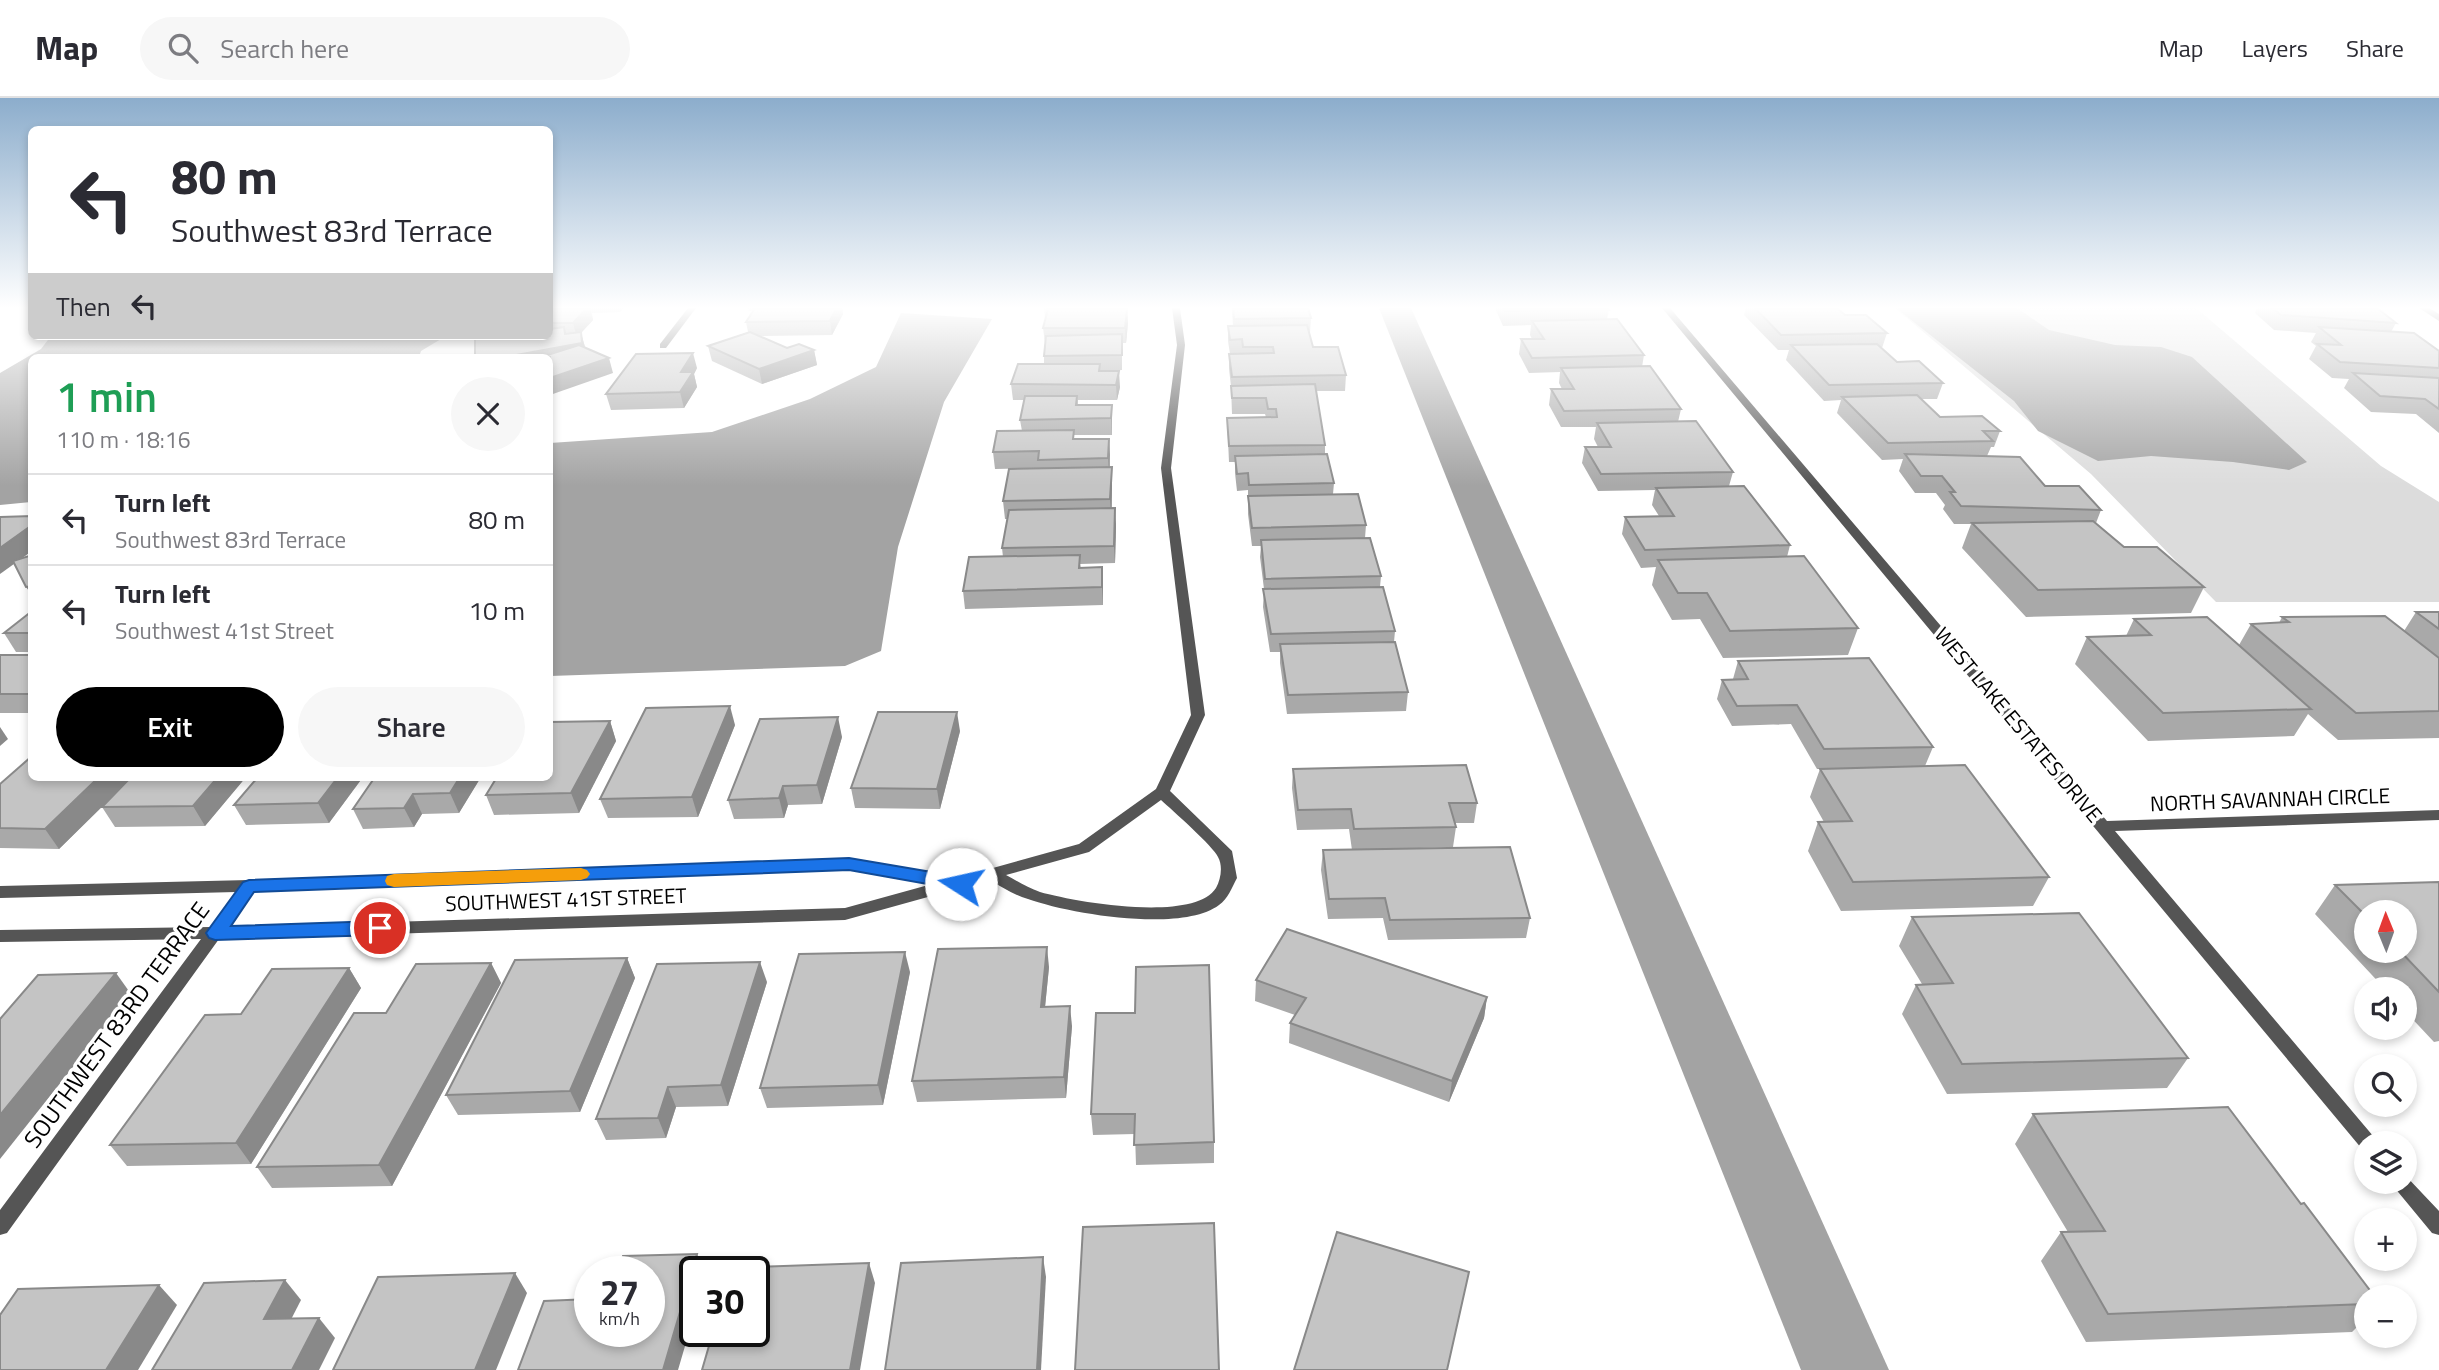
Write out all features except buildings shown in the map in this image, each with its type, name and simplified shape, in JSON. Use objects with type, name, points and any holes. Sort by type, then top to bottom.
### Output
[{"type":"street","points":[[991,874],[1034,895],[1086,907],[1153,914],[1184,914],[1214,901],[1229,878],[1226,855],[1162,792],[1198,715],[1166,468],[1178,367]]},
{"type":"street","name":"WEST LAKE ESTATES DRIVE","points":[[1716,367],[2359,1131]]},
{"type":"street","name":"SOUTHWEST 41ST STREET","points":[[0,936],[215,933],[845,914],[1084,848],[1162,792]]},
{"type":"street","name":"NORTH SAVANNAH CIRCLE","points":[[2103,826],[2439,816]]},
{"type":"street","name":"SOUTHWEST 41ST STREET","points":[[0,892],[249,886],[849,864],[961,884]]},
{"type":"street","name":"SOUTHWEST 83RD TERRACE","points":[[0,1226],[249,886]]},
{"type":"street","points":[[2412,1194],[2439,1226]]},
{"type":"shaded area","points":[[10,367],[28,367],[28,502],[0,505],[0,373]]},
{"type":"shaded area","points":[[875,367],[964,367],[944,402],[898,547],[881,651],[845,666],[553,676],[553,443],[712,432],[810,399]]},
{"type":"shaded area","points":[[1965,367],[2266,367],[2381,466],[2439,502],[2439,602],[2216,602],[2091,474]]},
{"type":"shaded area","points":[[1971,367],[2203,367],[2307,462],[2289,470],[2233,462],[2151,456],[2098,461],[2038,431],[2014,401]]},
{"type":"waterway","points":[[1420,367],[1845,1370]]},
{"type":"slow traffic","points":[[394,881],[581,874]]},
{"type":"route","points":[[380,928],[215,933],[249,886],[849,864],[961,884]]}]
